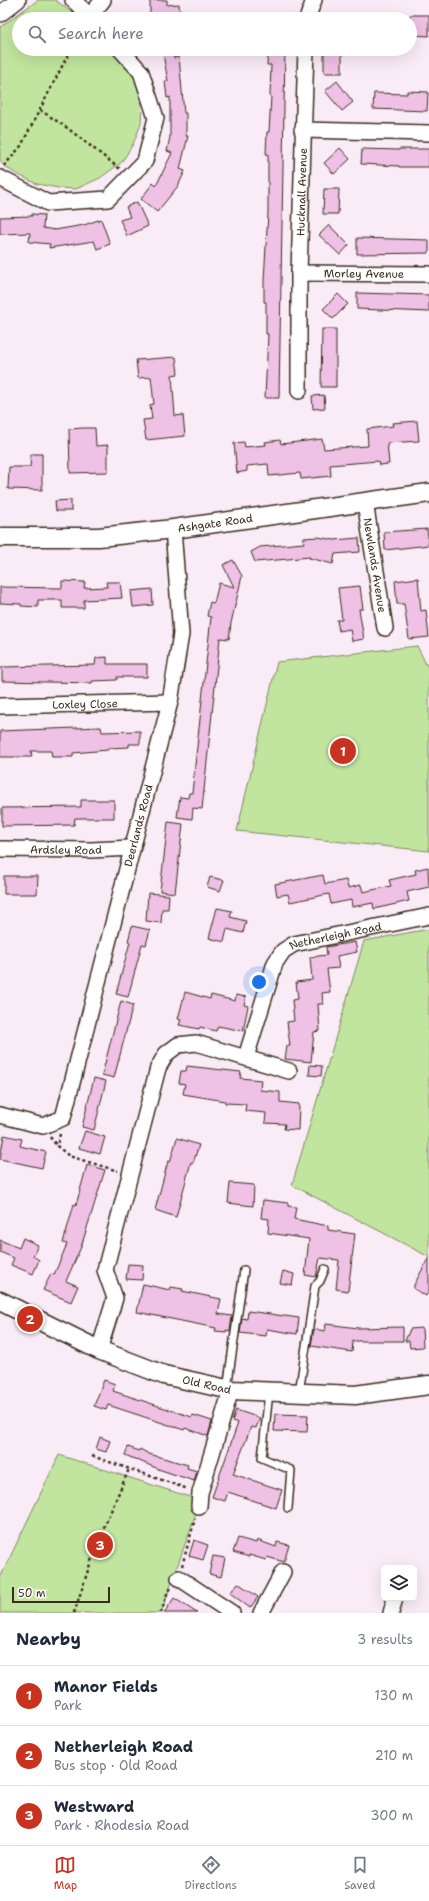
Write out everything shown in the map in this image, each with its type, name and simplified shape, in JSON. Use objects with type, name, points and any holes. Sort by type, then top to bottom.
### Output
[{"type":"street","points":[[0,14],[18,0]]},
{"type":"street","points":[[73,0],[85,12]]},
{"type":"street","points":[[95,12],[103,0]]},
{"type":"street","points":[[310,12],[314,0]]},
{"type":"street","points":[[0,178],[48,203],[108,199],[146,161],[156,118],[141,72],[126,56]]},
{"type":"street","name":"Hucknall Avenue","points":[[299,391],[299,274],[302,130],[306,56]]},
{"type":"street","points":[[302,130],[429,133]]},
{"type":"street","name":"Morley Avenue","points":[[299,274],[429,274]]},
{"type":"street","name":"Ashgate Road","points":[[0,537],[99,537],[173,529],[429,493]]},
{"type":"street","name":"Newlands Avenue","points":[[365,502],[385,628]]},
{"type":"street","name":"Deerlands Road","points":[[63,1118],[170,702],[181,634],[173,529]]},
{"type":"street","name":"Loxley Close","points":[[0,706],[170,702]]},
{"type":"street","name":"Ardsley Road","points":[[0,849],[91,850],[132,848]]},
{"type":"street","name":"Netherleigh Road","points":[[246,1058],[275,963],[283,951],[294,944],[428,911]]},
{"type":"street","points":[[99,1350],[115,1298],[106,1270],[158,1068],[166,1054],[178,1046],[196,1043],[289,1071]]},
{"type":"street","points":[[0,1115],[43,1126],[63,1118]]},
{"type":"street","name":"Old Road","points":[[0,1301],[99,1350],[164,1375],[229,1389],[355,1395],[429,1385]]},
{"type":"street","points":[[199,1500],[229,1389]]},
{"type":"street","points":[[262,1613],[283,1572]]},
{"type":"street","points":[[179,1578],[232,1613]]},
{"type":"street","points":[[391,1613],[394,1601]]},
{"type":"lane","points":[[299,1393],[315,1286],[320,1281],[325,1269]]},
{"type":"lane","points":[[229,1389],[244,1270]]},
{"type":"lane","points":[[269,1392],[262,1458],[291,1470],[288,1508]]},
{"type":"path","points":[[0,172],[21,146],[67,56]]},
{"type":"path","points":[[40,110],[66,127],[130,177]]},
{"type":"path","points":[[63,1118],[57,1146],[70,1156],[130,1175]]},
{"type":"path","points":[[92,1456],[129,1469],[199,1500],[179,1578],[167,1594],[161,1613]]},
{"type":"path","points":[[74,1613],[96,1546],[129,1469]]},
{"type":"green space","points":[[38,0],[55,0],[71,12],[21,12]]},
{"type":"green space","points":[[12,18],[12,56],[122,56],[131,65],[142,99],[141,124],[133,144],[122,162],[100,178],[76,189],[58,188],[37,184],[13,172],[3,165],[0,160],[0,27]]},
{"type":"green space","points":[[417,646],[429,670],[429,851],[237,831],[277,662]]},
{"type":"green space","points":[[429,929],[429,1257],[292,1185],[364,941]]},
{"type":"green space","points":[[59,1455],[196,1499],[196,1513],[161,1613],[0,1613],[0,1578]]},
{"type":"building","points":[[150,0],[167,0],[167,5],[179,4],[180,12],[150,12]]},
{"type":"building","points":[[417,15],[429,15],[429,36],[417,35]]},
{"type":"building","points":[[163,56],[174,56],[174,58],[179,57],[184,113],[186,113],[186,136],[188,136],[180,169],[185,171],[178,186],[157,212],[141,199],[153,183],[156,186],[172,153],[167,151],[170,137],[170,97],[167,98],[165,81],[168,81]]},
{"type":"building","points":[[268,56],[285,56],[279,398],[265,398],[268,334],[266,334],[266,302],[264,302],[268,213],[268,154],[266,154],[271,96],[271,65],[267,65]]},
{"type":"building","points":[[324,56],[342,56],[342,73],[324,73]]},
{"type":"building","points":[[337,81],[353,102],[342,111],[325,91]]},
{"type":"building","points":[[407,91],[428,92],[427,111],[373,109],[374,93],[407,94]]},
{"type":"building","points":[[340,148],[350,159],[334,174],[324,163]]},
{"type":"building","points":[[362,149],[429,149],[429,167],[399,167],[361,164]]},
{"type":"building","points":[[324,189],[339,189],[338,214],[323,214]]},
{"type":"building","points":[[137,202],[148,226],[127,236],[120,220],[130,217],[126,207]]},
{"type":"building","points":[[32,214],[44,215],[43,228],[55,230],[84,225],[101,219],[110,244],[97,249],[94,241],[49,248],[50,244],[29,242],[30,233],[0,234],[0,217],[32,216]]},
{"type":"building","points":[[329,225],[349,245],[340,255],[319,235]]},
{"type":"building","points":[[357,238],[429,240],[429,253],[357,254]]},
{"type":"building","points":[[357,293],[429,295],[429,312],[357,309]]},
{"type":"building","points":[[338,294],[348,304],[333,319],[323,309]]},
{"type":"building","points":[[322,329],[336,329],[336,387],[321,387]]},
{"type":"building","points":[[176,357],[178,374],[172,375],[175,416],[183,415],[185,436],[146,440],[143,420],[152,419],[150,405],[154,404],[151,377],[138,378],[136,360]]},
{"type":"building","points":[[324,395],[325,408],[313,409],[312,396]]},
{"type":"building","points":[[417,421],[419,441],[387,443],[389,464],[379,465],[378,461],[330,465],[331,476],[301,479],[300,473],[269,476],[268,464],[247,466],[247,471],[237,473],[234,443],[244,442],[245,447],[266,445],[265,442],[280,440],[281,444],[322,439],[324,449],[368,446],[367,429],[393,426],[392,423]]},
{"type":"building","points":[[95,428],[96,446],[108,445],[108,472],[70,473],[69,429]]},
{"type":"building","points":[[31,454],[42,454],[42,490],[8,489],[9,467],[30,467]]},
{"type":"building","points":[[71,500],[71,511],[56,511],[55,501]]},
{"type":"building","points":[[427,529],[429,545],[385,550],[384,532]]},
{"type":"building","points":[[318,537],[334,540],[359,538],[360,552],[335,554],[333,564],[309,558],[310,557],[255,562],[251,552],[260,547],[304,543],[303,538]]},
{"type":"building","points":[[233,560],[242,576],[231,623],[229,639],[220,638],[202,809],[193,808],[192,819],[177,817],[180,797],[188,798],[189,793],[192,793],[211,617],[207,616],[210,602],[214,603],[219,583],[234,587],[223,565]]},
{"type":"building","points":[[418,578],[421,611],[426,610],[429,637],[409,639],[404,604],[397,604],[395,581]]},
{"type":"building","points":[[62,581],[85,582],[84,588],[107,587],[106,582],[120,582],[122,598],[84,600],[84,608],[62,608],[62,600],[38,600],[38,607],[21,606],[21,604],[0,603],[0,587],[62,588]]},
{"type":"building","points":[[360,586],[363,609],[359,609],[364,639],[352,641],[350,629],[339,631],[337,620],[342,620],[338,588]]},
{"type":"building","points":[[152,589],[153,605],[133,607],[131,591]]},
{"type":"building","points":[[107,657],[107,664],[147,664],[147,677],[117,677],[117,680],[92,681],[92,683],[2,681],[2,667],[95,665],[96,658]]},
{"type":"building","points":[[101,727],[102,732],[140,731],[140,744],[129,744],[129,747],[108,748],[108,750],[73,753],[73,757],[52,757],[51,751],[31,751],[32,757],[0,757],[0,731]]},
{"type":"building","points":[[81,800],[114,800],[114,818],[75,818],[74,825],[2,826],[2,808],[81,807]]},
{"type":"building","points":[[168,822],[183,824],[175,893],[160,891]]},
{"type":"building","points":[[428,867],[429,887],[407,892],[409,901],[374,909],[373,903],[352,907],[351,900],[331,904],[329,894],[290,902],[288,894],[277,896],[275,884],[323,875],[325,884],[346,880],[348,888],[361,885],[363,892],[391,886],[389,880],[416,874],[415,870]]},
{"type":"building","points":[[4,876],[38,876],[37,894],[4,894]]},
{"type":"building","points":[[210,877],[224,880],[220,891],[207,887]]},
{"type":"building","points":[[148,893],[169,895],[168,909],[162,909],[161,923],[146,921]]},
{"type":"building","points":[[217,908],[232,911],[230,917],[246,921],[243,933],[227,929],[224,942],[209,938]]},
{"type":"building","points":[[132,926],[150,930],[146,945],[142,944],[128,997],[116,994],[130,942],[128,941]]},
{"type":"building","points":[[355,942],[357,952],[337,956],[339,968],[327,969],[330,992],[322,993],[323,1004],[318,1004],[320,1031],[314,1032],[311,1062],[285,1059],[287,1046],[290,1046],[287,1022],[294,1021],[292,1000],[298,999],[296,982],[312,980],[310,957],[327,955],[326,947]]},
{"type":"building","points":[[185,992],[210,999],[211,995],[235,1001],[236,995],[246,997],[244,1005],[248,1006],[243,1031],[218,1026],[216,1031],[200,1027],[199,1029],[179,1025],[181,1020],[178,1019]]},
{"type":"building","points":[[121,1001],[133,1005],[114,1078],[102,1075]]},
{"type":"building","points":[[310,1065],[322,1066],[321,1076],[309,1075]]},
{"type":"building","points":[[187,1066],[241,1072],[240,1078],[261,1080],[260,1090],[280,1092],[280,1102],[299,1104],[298,1130],[284,1129],[285,1124],[265,1123],[266,1113],[245,1111],[246,1104],[225,1103],[225,1101],[183,1094],[185,1084],[179,1083],[181,1071],[186,1071]]},
{"type":"building","points":[[94,1078],[106,1081],[94,1130],[82,1127]]},
{"type":"building","points":[[85,1131],[105,1137],[100,1154],[79,1148]]},
{"type":"building","points":[[4,1135],[22,1139],[20,1146],[46,1152],[42,1168],[0,1159]]},
{"type":"building","points":[[177,1138],[199,1145],[193,1163],[191,1162],[176,1217],[155,1210],[168,1161],[170,1162]]},
{"type":"building","points":[[87,1165],[105,1170],[81,1247],[66,1281],[78,1286],[71,1302],[43,1290],[51,1274],[54,1275],[67,1244],[63,1243],[74,1204],[76,1205]]},
{"type":"building","points":[[230,1183],[254,1185],[253,1206],[228,1203]]},
{"type":"building","points":[[263,1200],[288,1203],[288,1206],[296,1207],[294,1219],[328,1226],[328,1230],[355,1234],[348,1291],[336,1289],[339,1260],[320,1258],[316,1277],[305,1275],[309,1239],[268,1233],[269,1219],[261,1218]]},
{"type":"building","points":[[23,1238],[38,1245],[33,1256],[39,1260],[33,1274],[11,1265],[14,1258],[0,1252],[0,1240],[19,1248]]},
{"type":"building","points":[[429,1257],[429,1290],[426,1296],[414,1289],[414,1285]]},
{"type":"building","points":[[128,1264],[143,1265],[142,1280],[126,1279]]},
{"type":"building","points":[[283,1271],[294,1274],[292,1285],[280,1283]]},
{"type":"building","points":[[143,1284],[170,1290],[171,1287],[183,1289],[182,1291],[221,1299],[218,1314],[232,1316],[230,1331],[215,1331],[216,1328],[137,1312]]},
{"type":"building","points":[[248,1311],[299,1318],[297,1334],[267,1329],[266,1336],[240,1333],[242,1318],[247,1319]]},
{"type":"building","points":[[326,1324],[358,1328],[403,1327],[403,1341],[353,1341],[352,1352],[311,1346],[314,1329],[325,1331]]},
{"type":"building","points":[[422,1328],[423,1347],[410,1348],[409,1341],[405,1341],[410,1329]]},
{"type":"building","points":[[104,1380],[115,1384],[113,1391],[192,1417],[193,1415],[212,1421],[208,1436],[185,1428],[184,1430],[108,1405],[106,1410],[94,1406]]},
{"type":"building","points":[[236,1410],[260,1418],[256,1428],[251,1427],[233,1474],[282,1490],[276,1508],[228,1492],[225,1501],[212,1497],[238,1423],[232,1421]]},
{"type":"building","points":[[275,1414],[308,1415],[307,1432],[274,1431]]},
{"type":"building","points":[[100,1437],[110,1441],[106,1452],[96,1449]]},
{"type":"building","points":[[128,1447],[139,1451],[140,1449],[149,1454],[188,1465],[187,1468],[197,1471],[194,1481],[161,1470],[125,1455]]},
{"type":"building","points":[[238,1538],[256,1543],[257,1540],[276,1547],[277,1542],[289,1545],[284,1562],[267,1557],[266,1560],[249,1555],[249,1557],[233,1552]]},
{"type":"building","points":[[194,1540],[208,1545],[203,1560],[189,1556]]},
{"type":"building","points":[[213,1556],[225,1558],[221,1577],[209,1574]]},
{"type":"building","points":[[238,1583],[258,1597],[250,1608],[230,1593]]},
{"type":"building","points":[[174,1598],[197,1613],[164,1613]]},
{"type":"place","name":"Manor Fields","points":[[343,751]]},
{"type":"place","name":"Netherleigh Road","points":[[30,1319]]},
{"type":"place","name":"Westward","points":[[100,1545]]}]
